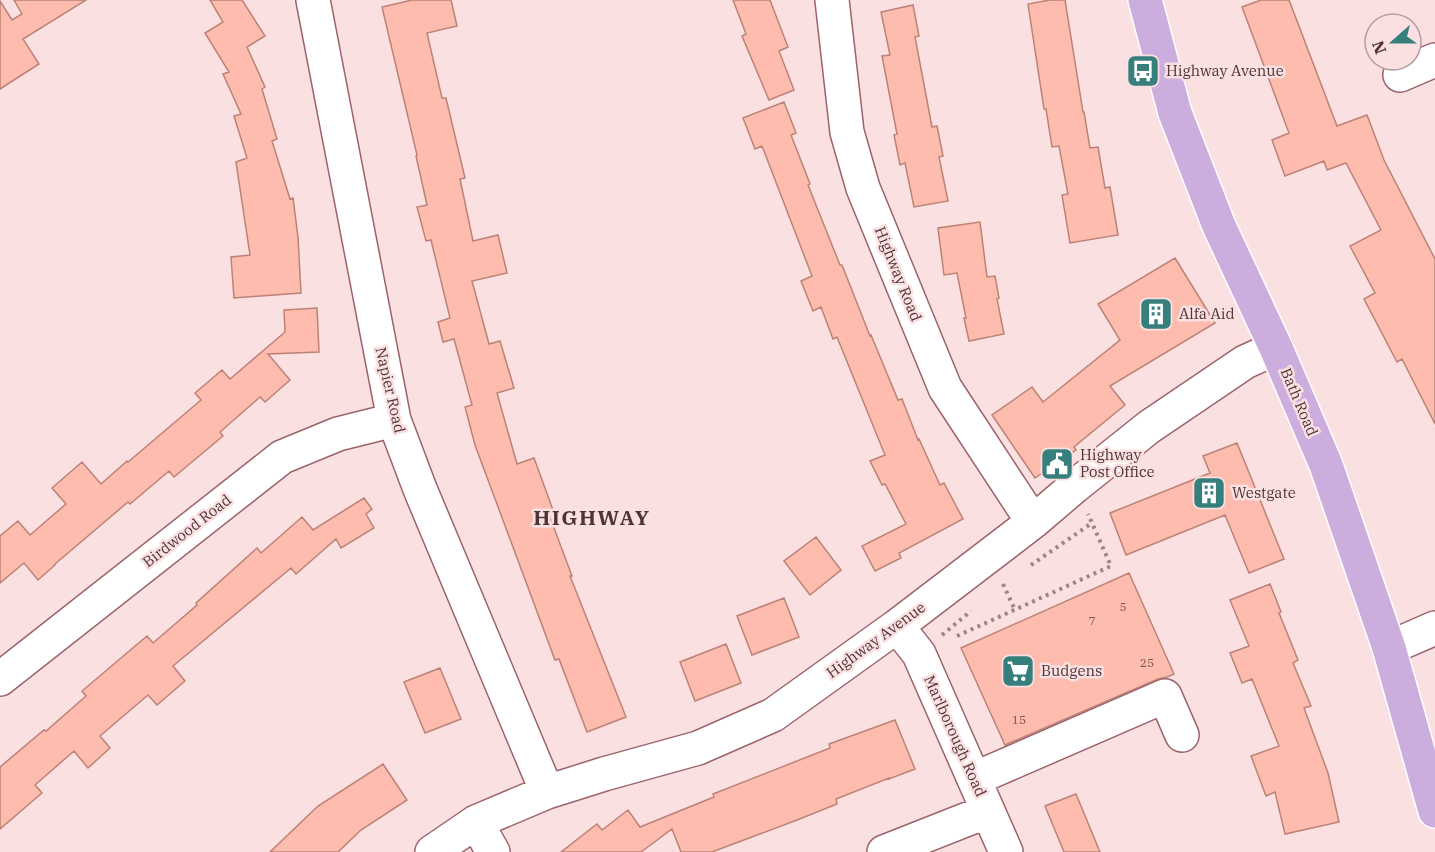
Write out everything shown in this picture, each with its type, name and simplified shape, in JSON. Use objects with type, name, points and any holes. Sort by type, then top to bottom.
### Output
[{"type":"main road","name":"Bath Road","points":[[1145,0],[1175,113],[1219,226],[1276,348],[1326,465],[1389,648],[1435,812]]},
{"type":"street","name":"Napier Road","points":[[313,0],[394,420],[420,489],[547,792]]},
{"type":"street","name":"Highway Road","points":[[832,0],[847,132],[863,188],[945,388],[1033,522]]},
{"type":"street","points":[[1400,75],[1435,60]]},
{"type":"street","name":"Highway Avenue","points":[[432,852],[476,822],[547,792],[698,748],[773,715],[897,626],[1033,522],[1149,427],[1245,362],[1276,348]]},
{"type":"street","name":"Birdwood Road","points":[[0,679],[282,457],[338,434],[394,420]]},
{"type":"street","name":"Marlborough Road","points":[[897,626],[919,654],[1006,852]]},
{"type":"street","points":[[1389,648],[1435,628]]},
{"type":"street","points":[[974,779],[1165,696],[1182,735]]},
{"type":"street","points":[[884,852],[988,811]]},
{"type":"street","points":[[476,822],[493,852]]},
{"type":"path","points":[[957,636],[1111,566],[1092,523],[1030,566]]},
{"type":"path","points":[[995,591],[1012,578]]},
{"type":"path","points":[[1003,584],[1015,610]]},
{"type":"path","points":[[919,654],[978,605]]},
{"type":"building","points":[[14,0],[86,0],[23,39],[39,64],[0,89],[0,1],[12,20],[22,14]]},
{"type":"building","points":[[210,0],[242,0],[265,36],[247,47],[265,87],[262,89],[277,139],[272,141],[290,199],[293,198],[301,293],[234,298],[231,257],[250,255],[236,162],[247,158],[234,116],[241,114],[223,74],[229,72],[205,33],[223,22]]},
{"type":"building","points":[[412,0],[451,0],[457,26],[427,33],[442,98],[446,98],[465,178],[460,179],[473,241],[498,235],[507,273],[472,281],[489,344],[500,341],[514,388],[497,393],[517,464],[534,458],[553,510],[548,512],[572,576],[570,576],[626,717],[587,732],[559,659],[555,660],[475,445],[465,407],[472,405],[454,339],[443,342],[438,322],[450,318],[431,240],[426,241],[417,207],[427,205],[382,7]]},
{"type":"building","points":[[733,0],[770,0],[788,47],[779,51],[794,90],[769,100],[742,36],[746,34]]},
{"type":"building","points":[[1065,0],[1090,148],[1098,147],[1105,188],[1110,187],[1118,235],[1070,243],[1062,195],[1068,194],[1059,146],[1052,147],[1046,109],[1044,109],[1028,4]]},
{"type":"building","points":[[1261,0],[1289,0],[1337,126],[1367,115],[1384,160],[1435,259],[1435,424],[1402,359],[1397,362],[1364,299],[1375,293],[1350,246],[1381,230],[1346,163],[1327,170],[1324,161],[1285,176],[1272,140],[1289,133],[1242,7]]},
{"type":"building","points":[[913,5],[919,36],[915,37],[932,127],[937,126],[943,156],[939,157],[948,201],[914,207],[905,163],[900,165],[894,135],[897,134],[882,56],[890,55],[881,12]]},
{"type":"building","points":[[784,102],[796,133],[791,135],[810,184],[808,185],[870,336],[898,400],[902,399],[918,440],[940,485],[944,483],[963,519],[899,553],[901,558],[875,571],[862,546],[906,524],[870,461],[885,455],[837,337],[833,339],[821,307],[813,311],[801,281],[812,276],[762,146],[755,149],[743,118]]},
{"type":"building","points":[[980,222],[987,277],[995,276],[1004,334],[969,341],[957,273],[944,275],[938,228]]},
{"type":"building","points":[[1175,258],[1215,323],[1110,386],[1125,405],[1074,447],[1076,450],[1035,478],[992,415],[1032,387],[1043,402],[1120,340],[1098,304]]},
{"type":"building","points":[[317,308],[319,352],[268,354],[290,380],[265,402],[260,397],[220,432],[223,436],[174,477],[169,471],[130,504],[128,502],[38,580],[24,563],[0,583],[0,536],[18,521],[30,535],[66,504],[52,488],[82,462],[101,484],[201,400],[195,393],[222,370],[230,379],[285,332],[284,310]]},
{"type":"building","name":"Westgate","points":[[1237,443],[1284,559],[1249,573],[1225,515],[1126,555],[1110,513],[1210,473],[1203,456]]},
{"type":"building","points":[[364,498],[372,509],[366,514],[374,528],[341,548],[336,539],[296,574],[291,568],[173,666],[185,681],[157,705],[148,695],[100,736],[110,748],[88,768],[74,751],[35,785],[42,793],[0,829],[0,767],[86,696],[82,691],[147,636],[153,643],[257,548],[261,553],[302,517],[313,530]]},
{"type":"building","points":[[816,537],[841,570],[810,595],[784,561]]},
{"type":"building","points":[[1129,573],[1174,674],[1005,745],[961,648]]},
{"type":"building","points":[[1270,584],[1298,660],[1293,663],[1311,706],[1304,708],[1328,773],[1339,822],[1285,834],[1275,792],[1266,796],[1251,756],[1279,746],[1252,679],[1242,683],[1230,653],[1249,646],[1230,600]]},
{"type":"building","points":[[784,598],[799,637],[752,655],[737,616]]},
{"type":"building","points":[[726,644],[741,683],[695,701],[680,662]]},
{"type":"building","points":[[440,668],[461,719],[425,733],[404,682]]},
{"type":"building","points":[[895,720],[915,769],[836,799],[837,804],[797,820],[712,852],[681,852],[672,829],[641,852],[561,852],[597,824],[602,830],[628,810],[640,827],[714,797],[713,794],[830,748],[829,744]]},
{"type":"building","points":[[383,764],[407,800],[361,830],[338,852],[270,852],[318,806]]},
{"type":"building","points":[[1076,794],[1100,852],[1064,852],[1045,806]]},
{"type":"place","name":"Highway Avenue","points":[[1143,71]]},
{"type":"place","name":"Alfa Aid","points":[[1156,314]]},
{"type":"place","name":"Highway Post Office","points":[[1057,464]]},
{"type":"place","name":"Westgate","points":[[1209,493]]},
{"type":"place","name":"Budgens","points":[[1018,671]]},
{"type":"district","name":"HIGHWAY","points":[[592,518]]}]
